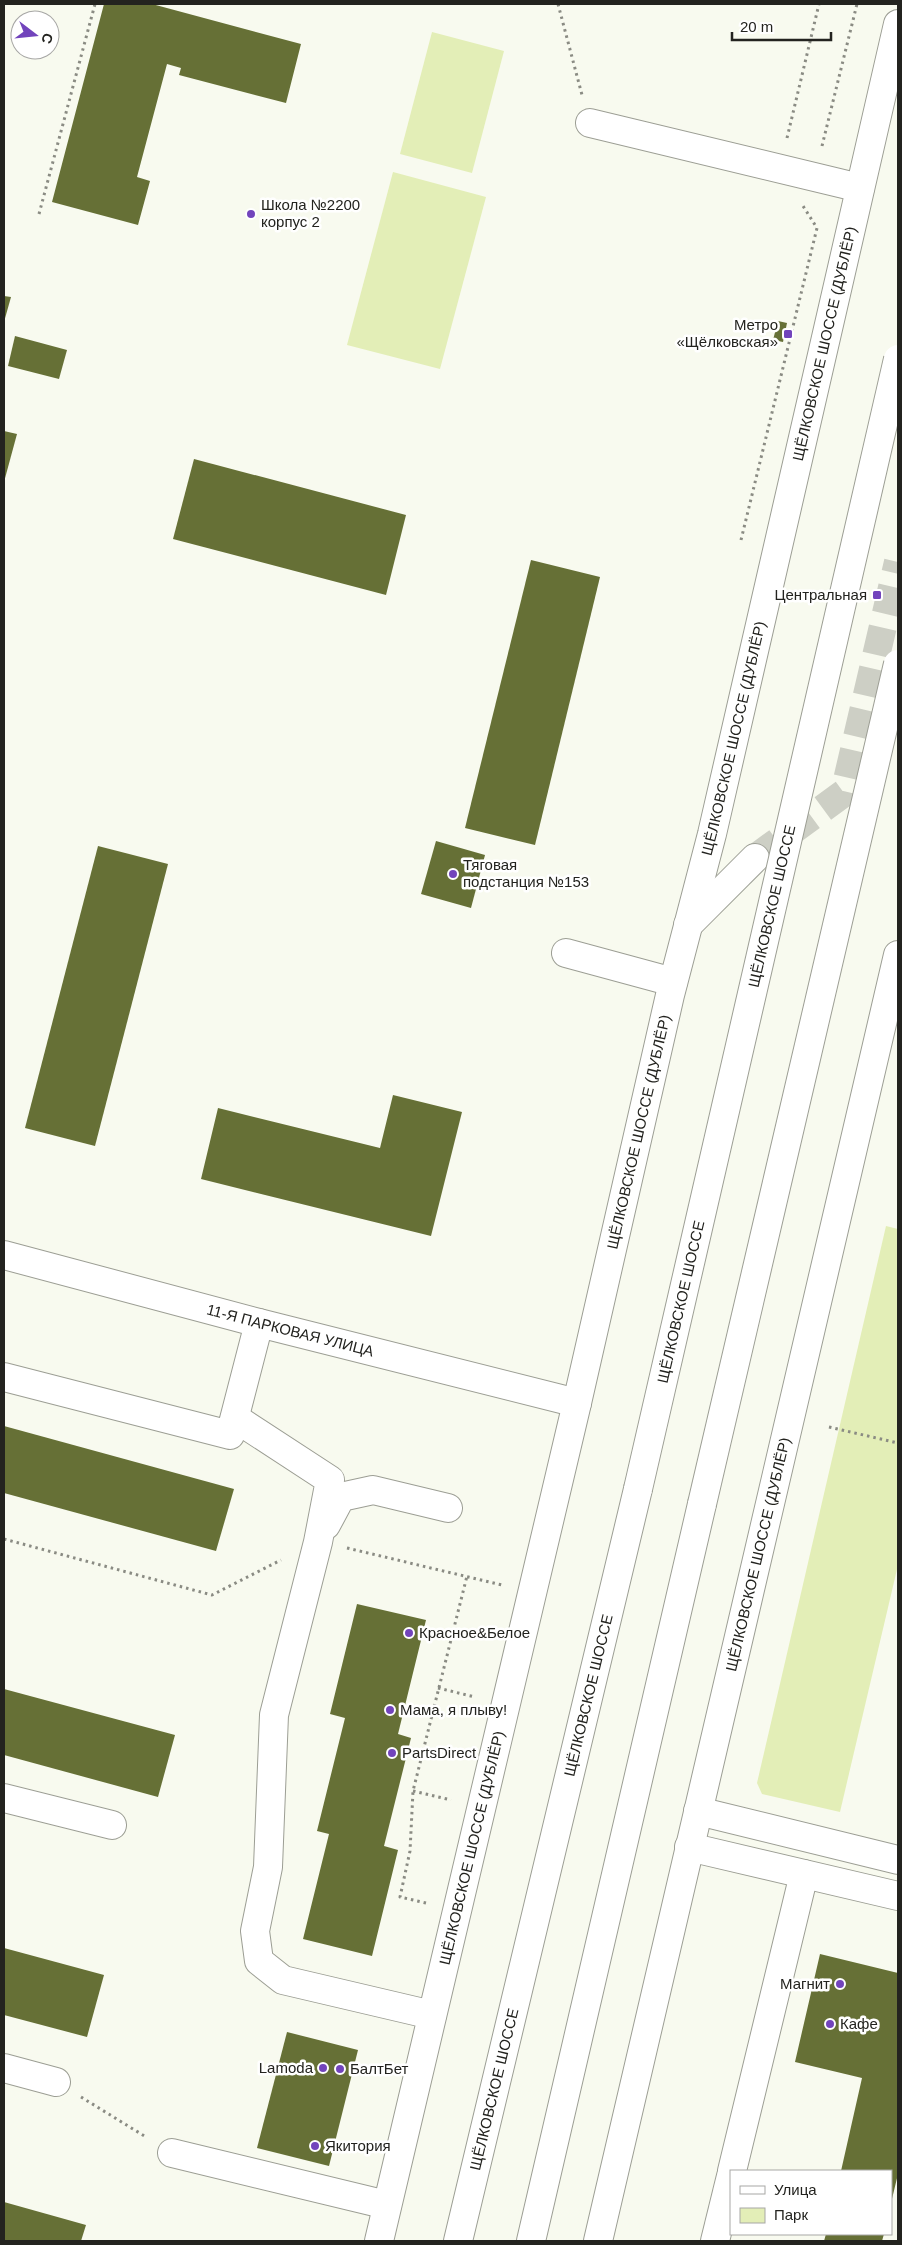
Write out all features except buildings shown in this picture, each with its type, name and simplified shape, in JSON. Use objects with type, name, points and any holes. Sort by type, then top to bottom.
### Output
[{"type":"main road","name":"ЩЁЛКОВСКОЕ ШОССЕ (ДУБЛЁР)","points":[[379,2241],[577,1403],[674,982],[710,842],[898,24]]},
{"type":"main road","points":[[590,123],[860,188]]},
{"type":"main road","name":"ЩЁЛКОВСКОЕ ШОССЕ","points":[[458,2241],[638,1489],[898,359]]},
{"type":"main road","points":[[531,2241],[898,664]]},
{"type":"main road","points":[[688,925],[755,858]]},
{"type":"main road","points":[[566,953],[674,982]]},
{"type":"main road","name":"ЩЁЛКОВСКОЕ ШОССЕ (ДУБЛЁР)","points":[[598,2241],[689,1847],[813,1326],[852,1148],[898,955]]},
{"type":"main road","name":"11-Я ПАРКОВАЯ УЛИЦА","points":[[4,1255],[259,1323],[577,1403]]},
{"type":"main road","points":[[4,1377],[230,1435],[259,1323]]},
{"type":"main road","points":[[234,1418],[330,1480],[318,1542],[274,1714],[268,1867],[255,1931],[259,1962],[283,1980],[432,2015]]},
{"type":"main road","points":[[318,1542],[340,1497],[373,1490],[448,1508]]},
{"type":"main road","points":[[4,1798],[112,1826]]},
{"type":"main road","points":[[698,1811],[898,1860]]},
{"type":"main road","points":[[689,1847],[898,1896]]},
{"type":"main road","points":[[732,2170],[804,1874]]},
{"type":"main road","points":[[4,2068],[56,2082]]},
{"type":"main road","points":[[172,2153],[387,2205]]},
{"type":"main road","points":[[714,2241],[730,2180]]},
{"type":"path","points":[[39,214],[94,4]]},
{"type":"path","points":[[558,4],[590,123]]},
{"type":"path","points":[[741,540],[816,228],[779,169],[819,4]]},
{"type":"path","points":[[814,177],[857,4]]},
{"type":"path","points":[[829,1427],[898,1443]]},
{"type":"path","points":[[4,1539],[212,1595],[318,1542],[502,1585]]},
{"type":"path","points":[[426,1903],[400,1897],[410,1851],[413,1791],[467,1576]]},
{"type":"path","points":[[438,1688],[475,1697]]},
{"type":"path","points":[[413,1791],[451,1800]]},
{"type":"path","points":[[56,2082],[172,2153]]},
{"type":"green space","points":[[432,32],[504,51],[472,173],[400,154]]},
{"type":"green space","points":[[393,172],[486,197],[440,369],[347,345]]},
{"type":"green space","points":[[886,1226],[898,1229],[898,1565],[840,1812],[762,1794],[757,1783]]},
{"type":"tunnel","points":[[755,858],[844,793],[898,562]]},
{"type":"place","name":"Школа №2200 корпус 2","points":[[251,214]]},
{"type":"place","name":"Метро «Щёлковская»","points":[[788,334]]},
{"type":"place","name":"Центральная","points":[[877,595]]},
{"type":"place","name":"Тяговая подстанция №153","points":[[453,874]]},
{"type":"place","name":"Красное&Белое","points":[[409,1633]]},
{"type":"place","name":"Мама, я плыву!","points":[[390,1710]]},
{"type":"place","name":"PartsDirect","points":[[392,1753]]},
{"type":"place","name":"Магнит","points":[[840,1984]]},
{"type":"place","name":"Кафе","points":[[830,2024]]},
{"type":"place","name":"Lamoda","points":[[323,2068]]},
{"type":"place","name":"БалтБет","points":[[340,2069]]},
{"type":"place","name":"Якитория","points":[[315,2146]]}]
